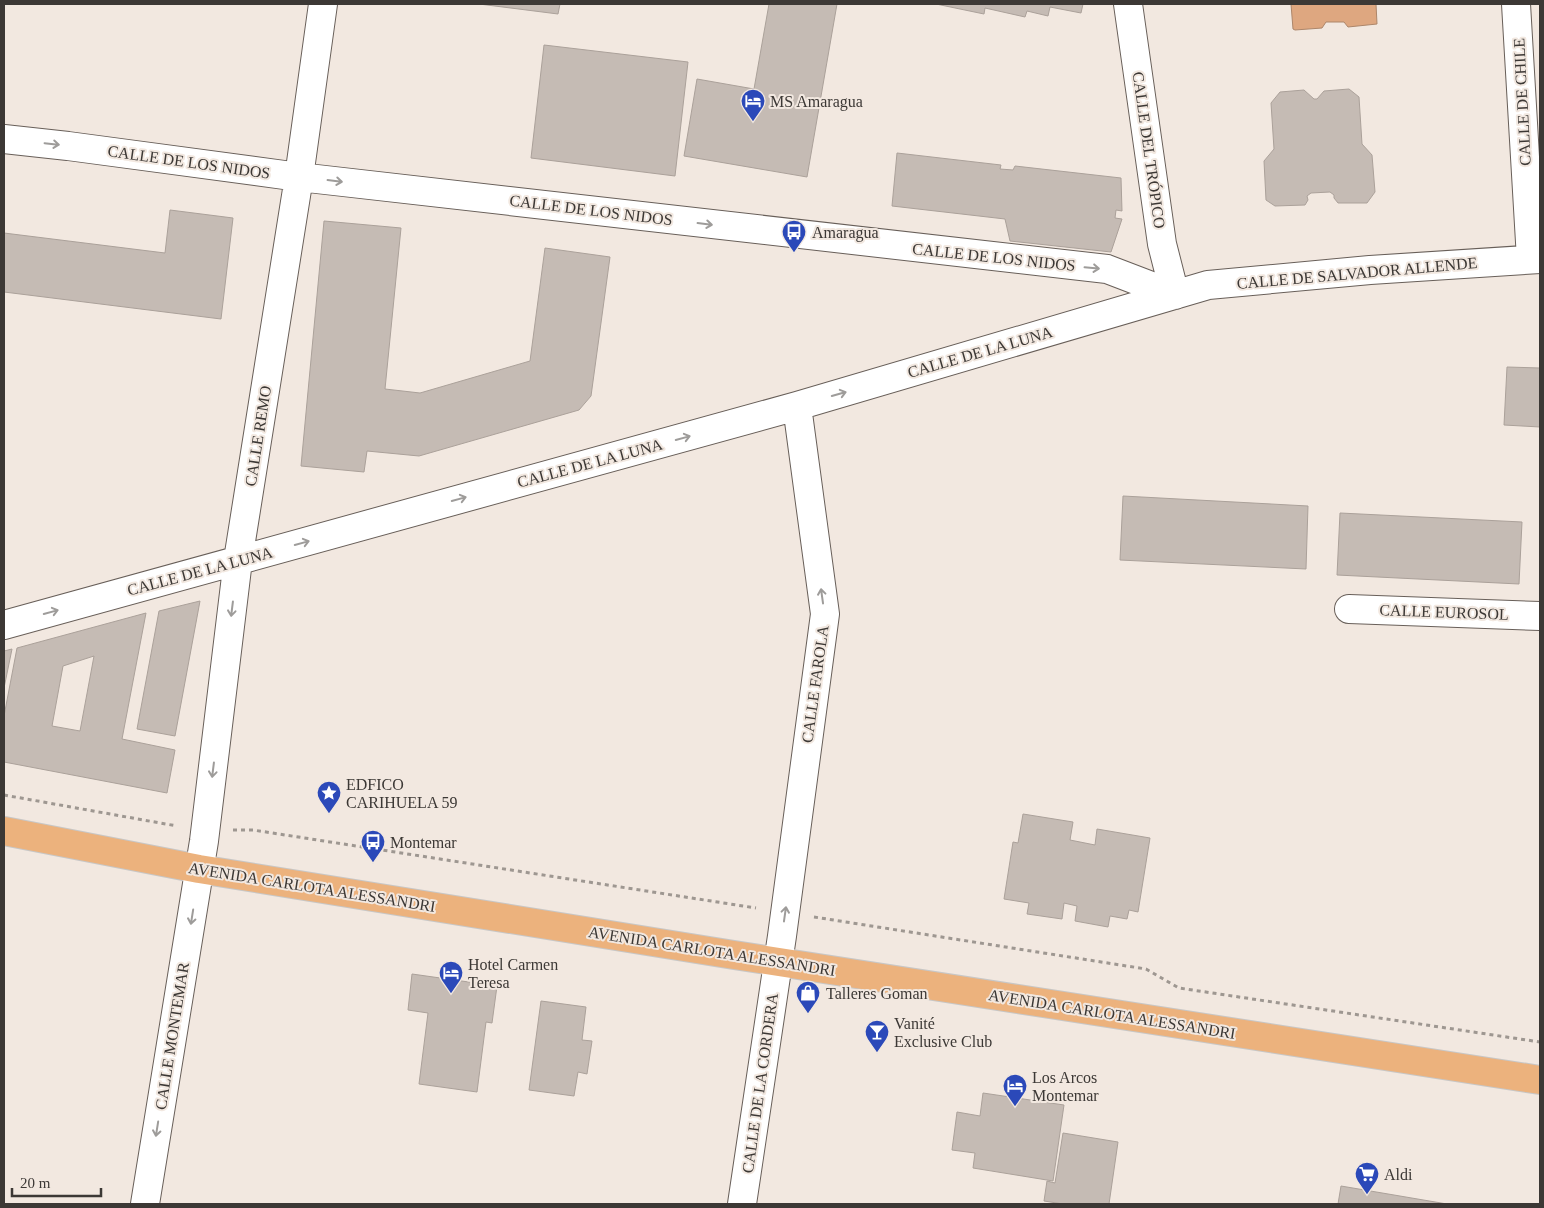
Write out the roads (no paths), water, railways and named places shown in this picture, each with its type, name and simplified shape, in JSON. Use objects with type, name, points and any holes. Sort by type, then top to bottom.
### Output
[{"type":"main road","name":"AVENIDA CARLOTA ALESSANDRI","points":[[4,831],[199,869],[778,962],[1540,1080]]},
{"type":"street","name":"CALLE REMO","points":[[199,869],[205,836],[238,560],[299,177],[324,4]]},
{"type":"street","name":"CALLE DEL TRÓPICO","points":[[1128,4],[1162,244],[1175,295]]},
{"type":"street","name":"CALLE DE CHILE","points":[[1516,4],[1536,259]]},
{"type":"street","name":"CALLE DE LOS NIDOS","points":[[4,139],[299,177],[1107,269],[1175,295]]},
{"type":"street","name":"CALLE DE SALVADOR ALLENDE","points":[[1175,295],[1208,285],[1370,270],[1536,259]]},
{"type":"street","name":"CALLE DE LA LUNA","points":[[4,625],[797,406],[1175,295]]},
{"type":"street","name":"CALLE FAROLA","points":[[778,962],[825,614],[797,406]]},
{"type":"street","name":"CALLE EUROSOL","points":[[1349,609],[1540,616]]},
{"type":"street","name":"CALLE MONTEMAR","points":[[145,1204],[199,869]]},
{"type":"street","name":"CALLE DE LA CORDERA","points":[[742,1204],[778,962]]},
{"type":"place","name":"MS Amaragua","points":[[753,122]]},
{"type":"place","name":"Amaragua","points":[[794,253]]},
{"type":"place","name":"EDFICO CARIHUELA 59","points":[[329,814]]},
{"type":"place","name":"Montemar","points":[[373,863]]},
{"type":"place","name":"Hotel Carmen Teresa","points":[[451,994]]},
{"type":"place","name":"Talleres Goman","points":[[808,1014]]},
{"type":"place","name":"Vanité Exclusive Club","points":[[877,1053]]},
{"type":"place","name":"Los Arcos Montemar","points":[[1015,1107]]},
{"type":"place","name":"Aldi","points":[[1367,1195]]}]
